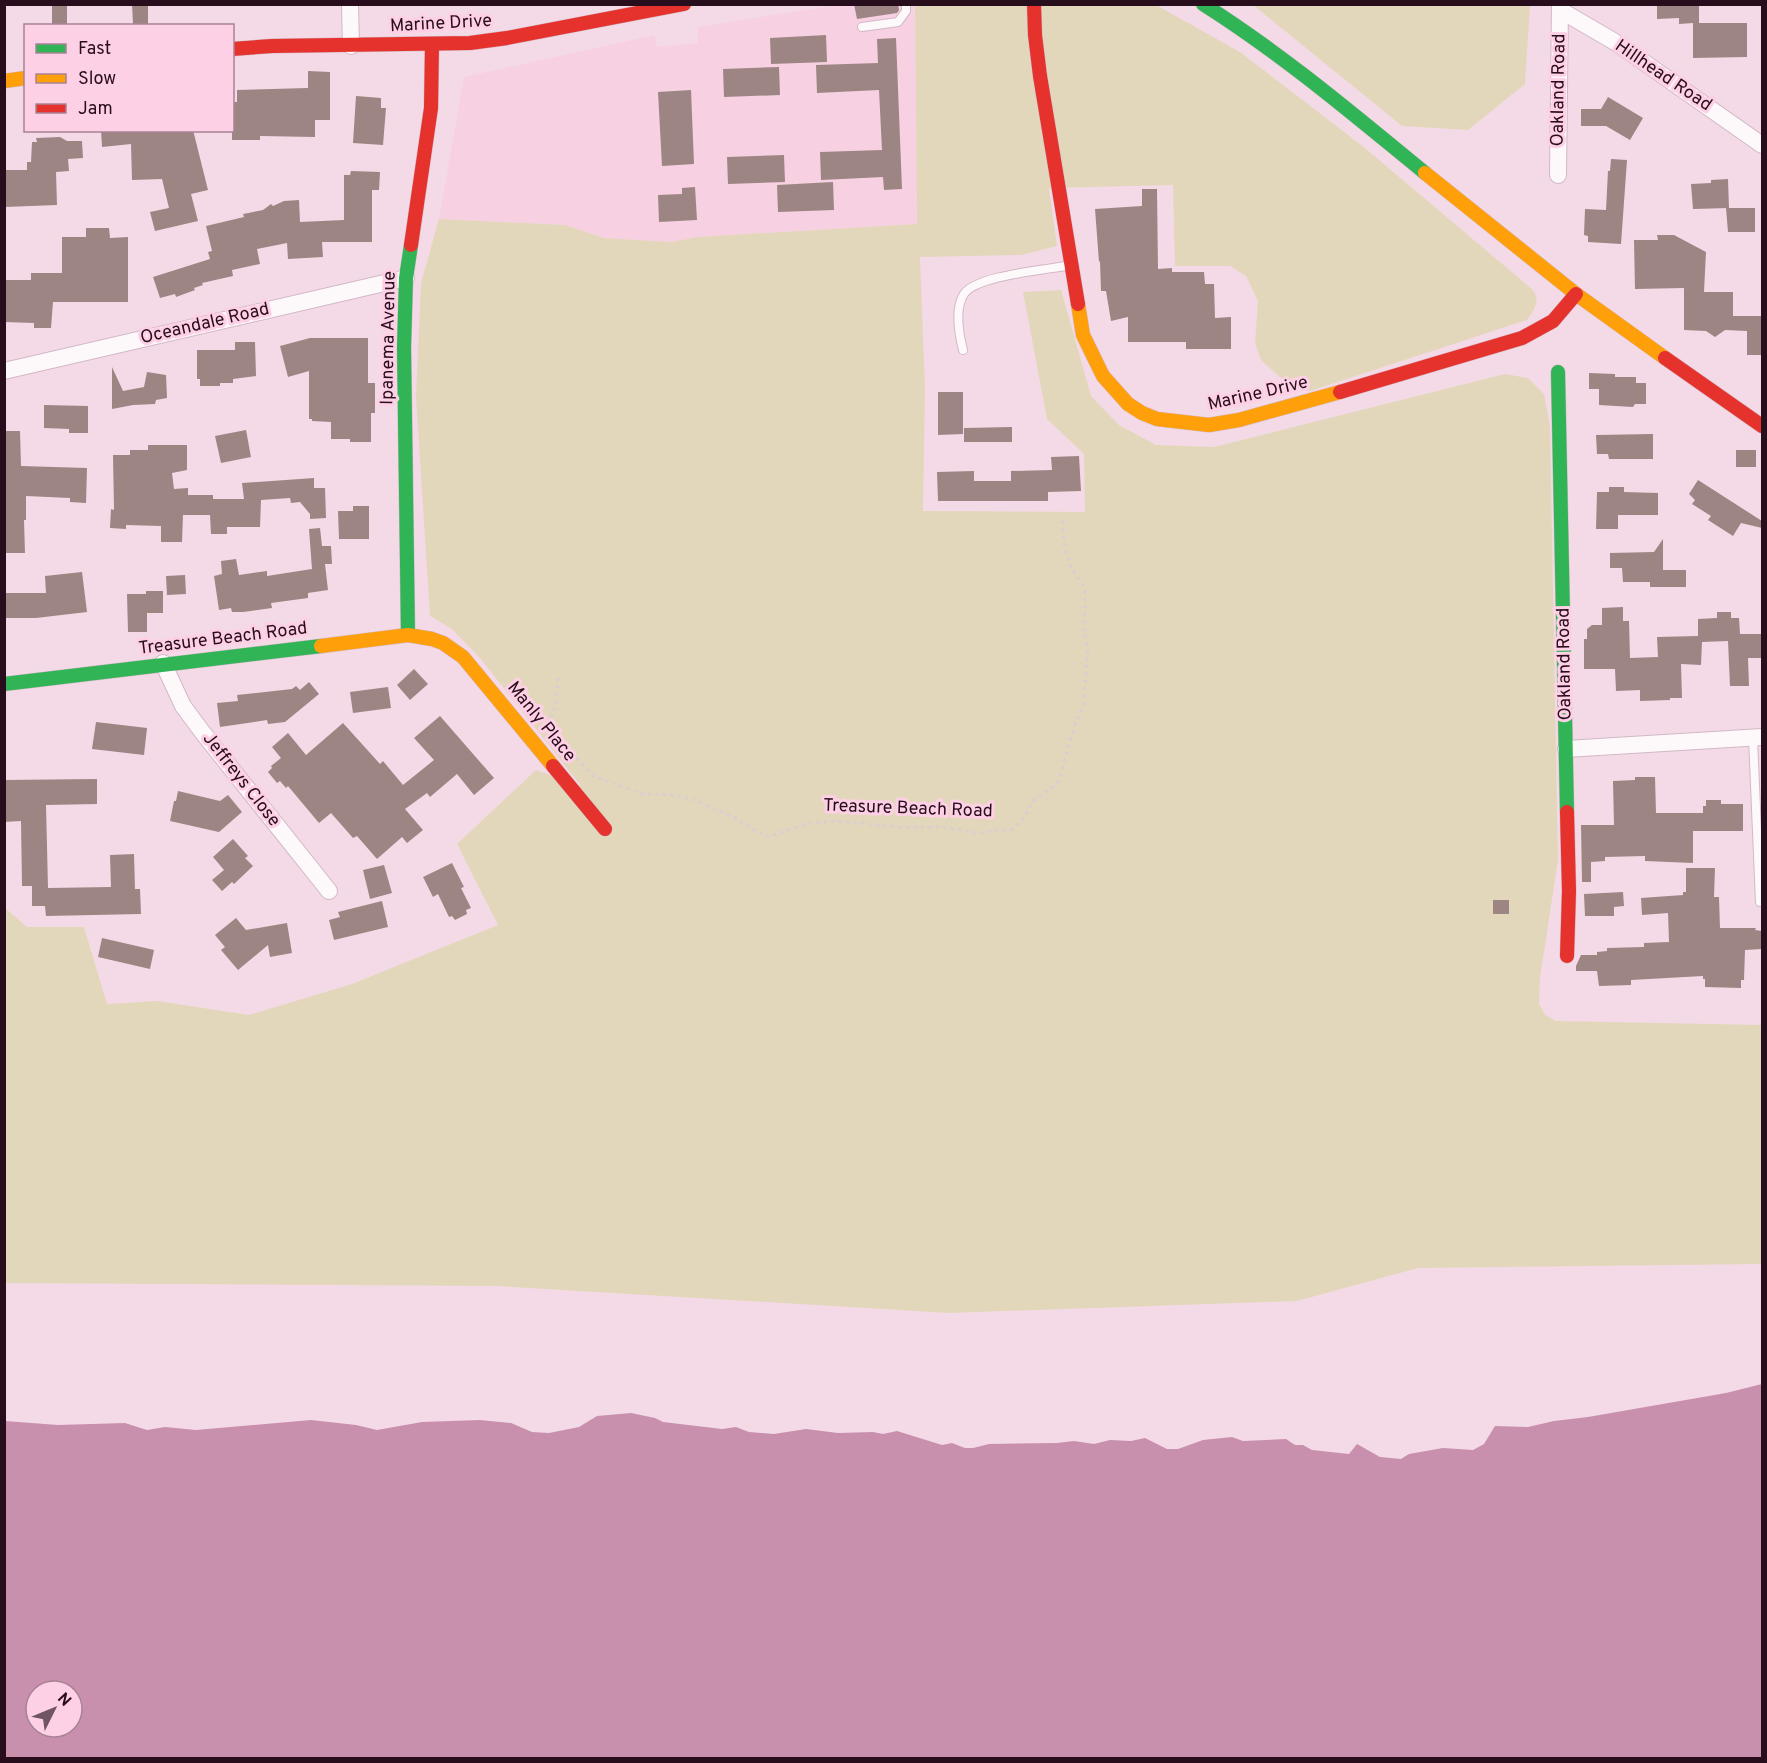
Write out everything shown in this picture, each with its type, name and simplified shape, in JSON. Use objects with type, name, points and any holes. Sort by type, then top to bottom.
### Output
[{"type":"street","points":[[350,4],[351,46]]},
{"type":"street","name":"Marine Drive","points":[[234,49],[272,46],[470,43],[684,4]]},
{"type":"street","name":"Marine Drive","points":[[1034,4],[1040,76],[1083,335],[1103,376],[1128,404],[1142,413],[1157,419],[1209,425],[1239,420],[1313,400],[1522,338],[1547,327],[1576,294]]},
{"type":"street","points":[[1203,4],[1252,35],[1293,66],[1576,294],[1762,426]]},
{"type":"street","name":"Hillhead Road","points":[[1560,7],[1615,42],[1762,145]]},
{"type":"street","name":"Oakland Road","points":[[1558,175],[1560,7]]},
{"type":"street","name":"Ipanema Avenue","points":[[408,635],[404,347],[406,278],[430,108],[432,44]]},
{"type":"street","points":[[4,81],[24,78]]},
{"type":"street","name":"Oceandale Road","points":[[4,371],[406,278]]},
{"type":"street","name":"Oakland Road","points":[[1558,372],[1569,891],[1567,956]]},
{"type":"street","name":"Treasure Beach Road","points":[[4,684],[408,635],[445,642]]},
{"type":"street","name":"Manly Place","points":[[445,642],[464,657],[605,829]]},
{"type":"street","name":"Jeffreys Close","points":[[163,663],[183,705],[203,733],[329,891]]},
{"type":"street","points":[[1566,749],[1758,737]]},
{"type":"lane","points":[[862,27],[898,22],[906,11],[906,4]]},
{"type":"lane","points":[[963,350],[959,330],[960,302],[962,296],[972,286],[996,278],[1072,264]]},
{"type":"lane","points":[[1758,737],[1760,902]]},
{"type":"path","name":"Treasure Beach Road","points":[[558,678],[556,704],[550,721],[561,741],[592,776],[642,794],[675,795],[695,800],[735,818],[764,836],[771,836],[805,824],[834,821],[899,827],[943,827],[978,833],[1012,829],[1022,821],[1033,801],[1059,780],[1075,724],[1083,707],[1088,648],[1084,636],[1085,588],[1072,569],[1064,546],[1063,521]]},
{"type":"shaded area","points":[[837,5],[915,5],[917,224],[698,237],[670,242],[604,238],[565,225],[439,219],[464,77],[655,35],[656,47],[698,43],[698,27]]},
{"type":"shaded area","points":[[915,5],[1156,5],[1240,52],[1365,148],[1533,290],[1536,302],[1527,320],[1310,391],[1292,388],[1261,360],[1255,343],[1258,301],[1246,276],[1230,266],[1175,266],[1173,185],[1049,188],[1057,246],[1022,255],[920,257],[925,388],[923,511],[1085,512],[1084,454],[1047,419],[1023,292],[1061,290],[1091,396],[1119,425],[1156,445],[1214,447],[1505,374],[1528,378],[1544,394],[1550,426],[1558,860],[1540,978],[1539,1004],[1545,1015],[1556,1021],[1762,1025],[1762,1264],[1418,1268],[1297,1301],[949,1313],[496,1286],[5,1283],[4,907],[27,927],[84,927],[107,1004],[158,1001],[249,1015],[352,984],[498,925],[457,844],[536,770],[581,786],[480,658],[452,629],[430,616],[416,397],[421,283],[439,219],[565,225],[604,238],[670,242],[698,237],[917,224]]},
{"type":"shaded area","points":[[1253,5],[1530,5],[1525,84],[1468,130],[1402,126]]},
{"type":"shaded area","points":[[1762,1384],[1762,1758],[5,1758],[5,1421],[58,1425],[125,1423],[147,1430],[165,1427],[196,1430],[311,1420],[377,1430],[422,1422],[480,1420],[511,1423],[532,1432],[549,1433],[579,1427],[597,1416],[631,1413],[663,1422],[722,1429],[736,1427],[749,1432],[774,1434],[806,1429],[838,1433],[883,1434],[897,1431],[942,1445],[952,1443],[965,1448],[989,1444],[1074,1441],[1094,1444],[1110,1440],[1131,1441],[1145,1438],[1167,1449],[1178,1449],[1203,1440],[1232,1437],[1243,1441],[1286,1439],[1295,1445],[1303,1445],[1312,1450],[1349,1454],[1357,1444],[1380,1457],[1401,1459],[1409,1454],[1443,1448],[1473,1450],[1484,1444],[1495,1426],[1528,1427],[1726,1393]]},
{"type":"building","points":[[52,4],[67,4],[67,24],[52,24]]},
{"type":"building","points":[[132,4],[148,4],[148,24],[133,24]]},
{"type":"building","points":[[854,4],[898,4],[899,10],[897,13],[857,19]]},
{"type":"building","points":[[1657,4],[1699,4],[1699,23],[1747,23],[1747,57],[1693,58],[1693,23],[1679,24],[1679,18],[1657,19]]},
{"type":"building","points":[[826,35],[827,62],[771,64],[770,38]]},
{"type":"building","points":[[896,38],[902,189],[884,190],[883,177],[821,180],[820,152],[882,150],[879,90],[817,93],[816,65],[878,63],[877,39]]},
{"type":"building","points":[[779,67],[780,95],[724,97],[723,69]]},
{"type":"building","points":[[308,71],[330,72],[330,120],[315,120],[315,137],[260,136],[260,140],[232,140],[237,90],[308,88]]},
{"type":"building","points":[[691,90],[694,164],[662,166],[658,92]]},
{"type":"building","points":[[356,96],[381,98],[381,108],[386,108],[383,145],[353,143]]},
{"type":"building","points":[[1608,97],[1643,118],[1630,140],[1606,126],[1581,126],[1581,109],[1601,109]]},
{"type":"building","points":[[101,132],[194,132],[208,190],[191,194],[198,221],[155,231],[150,212],[169,208],[162,179],[132,180],[131,144],[102,147]]},
{"type":"building","points":[[60,137],[67,141],[82,141],[83,158],[68,159],[69,171],[56,172],[57,205],[4,207],[4,170],[27,170],[27,162],[31,162],[32,142],[37,142],[36,138]]},
{"type":"building","points":[[784,155],[785,182],[728,184],[727,157]]},
{"type":"building","points":[[1611,159],[1627,160],[1621,244],[1588,242],[1588,236],[1584,235],[1585,209],[1606,210],[1608,171],[1610,171]]},
{"type":"building","points":[[351,171],[380,172],[379,190],[372,190],[372,242],[322,242],[323,257],[288,259],[287,243],[257,249],[260,264],[232,270],[233,276],[202,283],[203,285],[194,288],[195,290],[176,297],[175,294],[160,298],[153,277],[210,259],[208,252],[212,251],[206,226],[244,217],[243,214],[263,210],[271,204],[273,206],[284,201],[299,200],[300,222],[344,220],[344,175],[350,175]]},
{"type":"building","points":[[1728,179],[1729,208],[1693,209],[1691,184]]},
{"type":"building","points":[[833,182],[834,210],[778,212],[777,185]]},
{"type":"building","points":[[695,187],[697,220],[659,222],[658,195],[682,194],[682,188]]},
{"type":"building","points":[[1142,189],[1157,189],[1158,269],[1172,268],[1172,272],[1204,272],[1205,284],[1214,284],[1215,318],[1231,317],[1231,349],[1186,349],[1186,342],[1128,342],[1128,317],[1111,321],[1106,291],[1101,291],[1095,209],[1142,206]]},
{"type":"building","points":[[1726,208],[1755,208],[1755,232],[1728,232]]},
{"type":"building","points":[[86,228],[109,228],[110,238],[128,237],[128,302],[53,302],[51,328],[34,328],[34,323],[4,322],[4,280],[31,280],[31,273],[62,273],[62,237],[86,237]]},
{"type":"building","points":[[1657,235],[1674,235],[1706,252],[1704,292],[1733,292],[1733,316],[1762,316],[1762,355],[1747,355],[1747,331],[1725,330],[1715,337],[1706,331],[1684,330],[1684,288],[1635,289],[1634,240],[1658,240]]},
{"type":"building","points":[[310,338],[368,338],[368,383],[375,383],[375,413],[371,413],[371,442],[331,439],[331,422],[309,419],[309,371],[288,377],[280,346]]},
{"type":"building","points":[[235,342],[255,342],[256,376],[233,379],[233,383],[220,383],[220,386],[200,386],[200,379],[197,379],[197,350],[235,350]]},
{"type":"building","points":[[112,367],[123,391],[144,387],[147,372],[166,375],[167,398],[156,400],[155,404],[112,409]]},
{"type":"building","points":[[1589,373],[1636,377],[1636,383],[1646,383],[1646,404],[1635,404],[1633,407],[1599,405],[1599,389],[1589,389]]},
{"type":"building","points":[[938,392],[963,392],[963,434],[938,435]]},
{"type":"building","points":[[44,405],[88,406],[88,433],[69,433],[69,429],[44,428]]},
{"type":"building","points":[[1012,427],[1012,442],[964,442],[964,428]]},
{"type":"building","points":[[246,430],[251,457],[221,463],[215,436]]},
{"type":"building","points":[[4,431],[20,431],[21,466],[87,468],[86,503],[70,502],[70,498],[26,496],[25,553],[4,553]]},
{"type":"building","points":[[1653,434],[1653,459],[1609,459],[1608,454],[1597,454],[1596,435]]},
{"type":"building","points":[[148,445],[187,445],[187,470],[172,473],[174,489],[188,488],[188,495],[213,495],[213,499],[244,499],[242,483],[314,478],[314,488],[325,488],[326,518],[310,519],[310,514],[300,502],[291,503],[290,498],[261,500],[260,527],[227,527],[227,534],[211,534],[210,515],[183,515],[182,542],[161,542],[161,526],[126,525],[126,529],[110,528],[111,509],[114,510],[113,455],[130,455],[130,450],[148,450]]},
{"type":"building","points":[[1736,450],[1756,450],[1756,467],[1736,467]]},
{"type":"building","points":[[1079,456],[1081,491],[1048,492],[1048,501],[938,501],[937,472],[974,471],[974,481],[1011,481],[1011,471],[1052,470],[1051,457]]},
{"type":"building","points":[[1698,480],[1762,521],[1762,528],[1741,523],[1733,536],[1708,520],[1711,516],[1692,504],[1695,500],[1689,494]]},
{"type":"building","points":[[1609,487],[1624,487],[1624,492],[1658,493],[1658,515],[1618,515],[1618,529],[1596,529],[1597,492],[1609,492]]},
{"type":"building","points":[[353,506],[369,506],[369,539],[339,539],[338,511],[353,511]]},
{"type":"building","points":[[320,528],[322,546],[331,546],[332,564],[325,564],[328,590],[308,593],[308,598],[271,603],[272,608],[243,612],[232,612],[231,608],[219,610],[214,576],[222,574],[221,561],[236,559],[239,575],[267,571],[267,576],[312,569],[309,529]]},
{"type":"building","points":[[1663,539],[1663,570],[1686,570],[1686,587],[1650,587],[1650,582],[1623,582],[1622,568],[1610,568],[1610,553],[1654,552]]},
{"type":"building","points":[[82,572],[87,612],[36,618],[4,618],[4,593],[46,593],[45,576]]},
{"type":"building","points":[[185,575],[186,594],[167,595],[166,576]]},
{"type":"building","points":[[146,591],[163,591],[163,613],[147,613],[147,632],[128,632],[127,594],[146,594]]},
{"type":"building","points":[[1623,607],[1623,621],[1629,621],[1630,658],[1658,657],[1657,637],[1698,636],[1698,619],[1717,618],[1717,612],[1731,612],[1731,618],[1739,618],[1740,634],[1762,634],[1762,658],[1748,658],[1749,686],[1730,686],[1728,641],[1702,642],[1701,665],[1681,664],[1682,698],[1640,701],[1640,690],[1616,691],[1615,669],[1584,669],[1584,639],[1587,639],[1587,629],[1592,625],[1602,625],[1602,608]]},
{"type":"building","points":[[414,669],[428,684],[410,700],[397,685]]},
{"type":"building","points":[[309,682],[319,694],[285,722],[268,724],[267,720],[220,727],[217,703],[238,701],[237,695],[292,689],[296,686],[300,690]]},
{"type":"building","points":[[388,687],[391,708],[353,713],[350,692]]},
{"type":"building","points":[[440,716],[494,778],[474,795],[457,774],[430,797],[427,793],[405,809],[423,830],[407,843],[402,837],[377,859],[357,836],[353,838],[331,813],[319,823],[288,786],[286,788],[280,781],[277,783],[268,772],[271,766],[281,758],[272,747],[288,733],[306,755],[343,723],[380,764],[383,761],[403,785],[434,760],[414,738]]},
{"type":"building","points":[[96,722],[147,728],[144,755],[92,749]]},
{"type":"building","points":[[1635,777],[1655,777],[1656,813],[1703,813],[1706,800],[1721,800],[1721,804],[1743,804],[1743,831],[1693,831],[1693,863],[1645,861],[1645,856],[1605,857],[1605,861],[1591,862],[1591,882],[1582,882],[1581,825],[1614,825],[1613,781],[1635,780]]},
{"type":"building","points":[[97,779],[97,804],[46,805],[48,888],[111,887],[110,855],[134,854],[135,889],[140,889],[141,914],[46,916],[45,906],[32,906],[32,886],[22,886],[21,821],[4,822],[4,780]]},
{"type":"building","points":[[178,791],[220,801],[228,795],[242,812],[219,832],[170,821]]},
{"type":"building","points":[[233,839],[248,856],[245,858],[253,866],[234,884],[232,882],[222,891],[212,880],[224,870],[213,857]]},
{"type":"building","points":[[452,863],[471,908],[466,910],[467,914],[455,920],[452,916],[449,917],[438,894],[433,897],[423,877]]},
{"type":"building","points":[[384,865],[392,893],[370,899],[363,870]]},
{"type":"building","points":[[1686,868],[1715,868],[1714,897],[1719,897],[1720,928],[1756,928],[1755,930],[1762,931],[1762,949],[1745,950],[1744,980],[1741,980],[1741,988],[1705,987],[1703,976],[1631,980],[1631,985],[1599,986],[1597,971],[1576,971],[1581,955],[1597,955],[1597,952],[1607,951],[1607,948],[1644,947],[1644,943],[1669,942],[1668,913],[1642,915],[1641,898],[1683,895],[1683,892],[1686,892]]},
{"type":"building","points":[[1623,892],[1624,906],[1614,907],[1614,916],[1585,916],[1584,894]]},
{"type":"building","points":[[1493,900],[1509,900],[1509,914],[1493,914]]},
{"type":"building","points":[[382,901],[388,927],[334,940],[329,920],[340,917],[338,912]]},
{"type":"building","points":[[236,918],[246,930],[287,923],[292,953],[270,957],[268,945],[238,970],[221,950],[225,947],[215,935]]},
{"type":"building","points":[[102,938],[154,950],[150,969],[98,957]]},
{"type":"traffic: fast","points":[[1203,4],[1289,64],[1425,173]]},
{"type":"traffic: fast","points":[[408,635],[404,347],[406,278],[411,245]]},
{"type":"traffic: fast","points":[[1558,372],[1567,812]]},
{"type":"traffic: fast","points":[[4,684],[321,646]]},
{"type":"traffic: slow","points":[[4,81],[24,78]]},
{"type":"traffic: slow","points":[[1425,173],[1576,294],[1665,358]]},
{"type":"traffic: slow","points":[[1078,304],[1083,335],[1103,376],[1128,404],[1157,419],[1209,425],[1239,420],[1340,392]]},
{"type":"traffic: slow","points":[[321,646],[408,635],[443,643],[463,657],[553,766]]},
{"type":"traffic: jam","points":[[234,49],[272,46],[470,43],[684,4]]},
{"type":"traffic: jam","points":[[1034,4],[1040,76],[1078,304]]},
{"type":"traffic: jam","points":[[411,245],[431,108],[432,44]]},
{"type":"traffic: jam","points":[[1340,392],[1522,338],[1553,321],[1576,294]]},
{"type":"traffic: jam","points":[[1665,358],[1762,426]]},
{"type":"traffic: jam","points":[[553,766],[605,829]]},
{"type":"traffic: jam","points":[[1567,812],[1569,891],[1567,956]]}]
